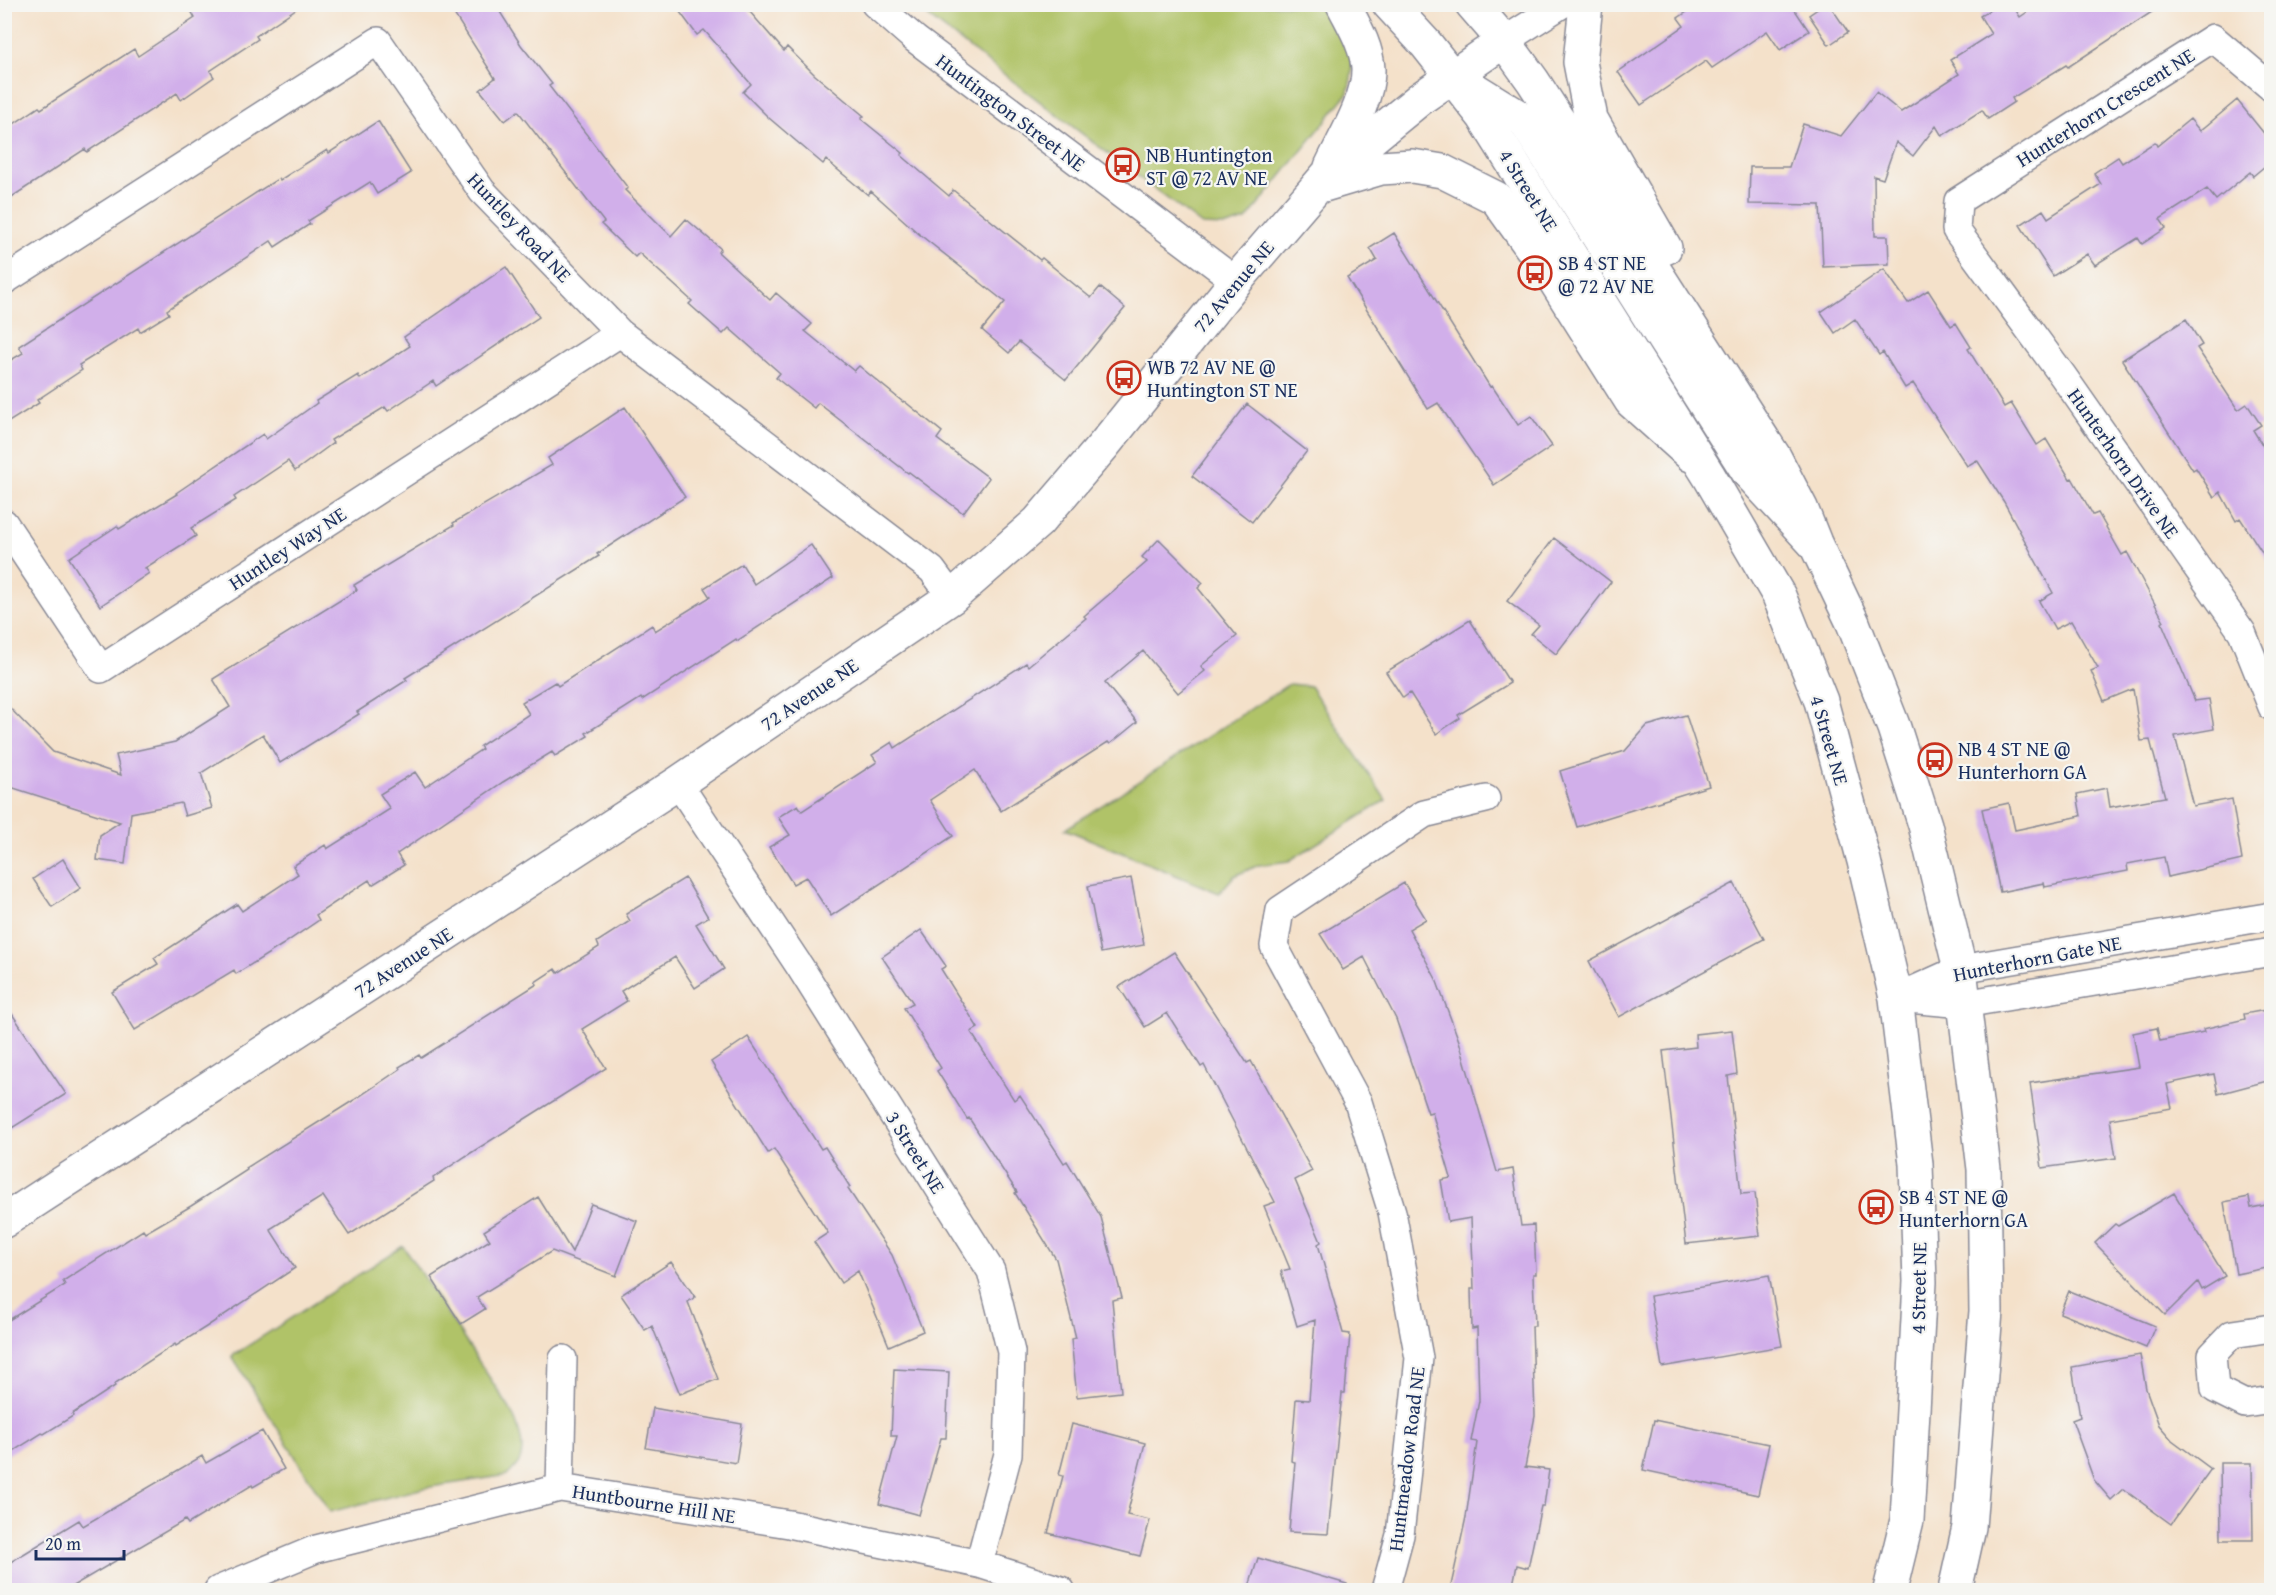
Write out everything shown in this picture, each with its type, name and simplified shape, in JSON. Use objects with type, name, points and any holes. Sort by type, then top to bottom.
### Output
[{"type":"main road","points":[[1323,180],[1366,92],[1368,68],[1359,35],[1343,4]]},
{"type":"main road","name":"4 Street NE","points":[[1389,4],[1453,76],[1482,116],[1699,463],[1779,596],[1821,701],[1864,861],[1896,998],[1916,1164],[1920,1282],[1907,1520],[1890,1590]]},
{"type":"main road","points":[[1472,4],[1504,41],[1533,81],[1766,444],[1802,508],[1815,543],[1853,623],[1894,728],[1925,825],[1960,969],[1984,1169],[1986,1311],[1969,1527],[1955,1590]]},
{"type":"main road","points":[[1586,4],[1580,62],[1591,119],[1735,371],[1766,444]]},
{"type":"main road","name":"72 Avenue NE","points":[[4,1221],[678,783],[952,597],[1038,522],[1104,445],[1236,281],[1323,180],[1421,98],[1504,41]]},
{"type":"main road","points":[[1453,76],[1524,120],[1748,472],[1815,543]]},
{"type":"main road","points":[[1323,180],[1381,168],[1412,166],[1442,171],[1496,198],[1552,276],[1630,401],[1699,463]]},
{"type":"street","name":"Huntington Street NE","points":[[875,4],[915,39],[1236,281]]},
{"type":"street","points":[[1504,41],[1562,4]]},
{"type":"street","name":"Hunterhorn Crescent NE","points":[[1956,231],[1958,201],[2213,38],[2271,88]]},
{"type":"street","name":"Huntley Road NE","points":[[4,281],[378,41],[482,191],[620,333],[932,570],[952,597]]},
{"type":"street","name":"Hunterhorn Drive NE","points":[[1956,231],[2063,376],[2242,632],[2271,707]]},
{"type":"street","name":"Huntley Way NE","points":[[4,523],[101,669],[620,333]]},
{"type":"street","name":"3 Street NE","points":[[678,783],[800,967],[991,1271],[1011,1352],[1008,1454],[979,1564]]},
{"type":"street","name":"Huntmeadow Road NE","points":[[1385,1590],[1400,1535],[1419,1358],[1392,1212],[1358,1102],[1274,946],[1280,910],[1424,814],[1486,798]]},
{"type":"street","name":"Hunterhorn Gate NE","points":[[1896,998],[1960,969],[2271,916]]},
{"type":"street","name":"Hunterhorn Gate NE","points":[[1896,998],[1964,1004],[2271,952]]},
{"type":"street","points":[[2271,1328],[2232,1334],[2212,1355],[2215,1389],[2245,1404],[2271,1400]]},
{"type":"street","points":[[560,1488],[563,1359]]},
{"type":"street","name":"Huntbourne Hill NE","points":[[218,1590],[316,1549],[560,1488],[789,1524],[979,1564],[1061,1590]]},
{"type":"green space","points":[[913,5],[1324,5],[1347,43],[1352,76],[1348,93],[1246,220],[1226,226],[1202,225]]},
{"type":"green space","points":[[1289,684],[1310,686],[1386,800],[1289,861],[1259,865],[1234,876],[1219,893],[1065,829]]},
{"type":"green space","points":[[403,1246],[510,1409],[518,1427],[522,1454],[508,1475],[424,1488],[330,1512],[232,1356]]},
{"type":"building","points":[[187,4],[303,4],[256,36],[258,39],[210,71],[214,77],[181,100],[177,93],[87,152],[85,149],[4,202],[5,130],[134,49],[138,56],[195,18]]},
{"type":"building","points":[[468,4],[495,4],[521,45],[552,84],[549,86],[628,188],[625,190],[671,236],[686,219],[721,249],[718,252],[770,300],[776,293],[812,324],[805,331],[854,371],[859,366],[904,401],[942,432],[937,439],[989,478],[963,513],[818,403],[814,408],[776,378],[780,373],[729,328],[723,334],[689,304],[692,301],[639,253],[635,257],[601,224],[604,222],[518,111],[505,121],[480,90],[495,78],[454,14]]},
{"type":"building","points":[[674,4],[743,4],[784,51],[787,47],[815,75],[864,116],[861,119],[903,153],[901,155],[949,196],[953,190],[1091,298],[1100,287],[1125,308],[1066,380],[1019,342],[1009,353],[982,330],[1005,302],[919,234],[871,191],[868,195],[826,160],[823,164],[769,118],[743,92],[751,84],[704,30],[697,35]]},
{"type":"building","points":[[1699,4],[1791,4],[1809,31],[1780,50],[1767,31],[1712,68],[1706,61],[1641,105],[1618,72],[1684,26],[1678,18]]},
{"type":"building","points":[[1825,4],[1829,4],[1848,32],[1829,45],[1809,15]]},
{"type":"building","points":[[1999,4],[2012,4],[2020,17],[2039,4],[2164,4],[2068,67],[2066,65],[2012,98],[2014,102],[1988,119],[1982,110],[1942,136],[1936,126],[1913,156],[1896,142],[1883,179],[1874,176],[1875,236],[1888,236],[1889,264],[1823,267],[1820,205],[1749,204],[1750,167],[1789,167],[1803,124],[1841,136],[1876,92],[1901,112],[1959,74],[1950,60],[1991,34],[1980,16]]},
{"type":"building","points":[[2237,100],[2271,142],[2271,161],[2253,176],[2250,172],[2216,200],[2207,189],[2160,219],[2166,228],[2142,244],[2138,238],[2095,265],[2087,254],[2053,276],[2020,225],[2043,210],[2048,218],[2101,184],[2094,173],[2118,157],[2122,163],[2155,142],[2157,146],[2190,119],[2200,131]]},
{"type":"building","points":[[378,121],[411,173],[377,194],[370,182],[308,221],[310,224],[275,247],[271,241],[167,310],[169,314],[140,332],[138,328],[79,365],[82,370],[37,400],[39,403],[4,425],[4,364],[23,353],[19,346],[279,178],[280,180],[327,150],[329,153]]},
{"type":"building","points":[[1394,233],[1490,387],[1492,386],[1518,425],[1531,416],[1552,446],[1494,485],[1438,403],[1428,409],[1347,278],[1377,260],[1370,248]]},
{"type":"building","points":[[506,267],[539,317],[436,386],[433,381],[388,411],[385,407],[331,440],[333,443],[295,471],[288,461],[234,497],[236,500],[191,528],[196,536],[145,568],[149,573],[100,606],[69,558],[117,526],[119,529],[177,494],[263,434],[266,439],[317,403],[316,401],[358,375],[360,379],[410,346],[404,337]]},
{"type":"building","points":[[1884,269],[1908,303],[1928,290],[1951,326],[1956,323],[1971,347],[1968,349],[2004,407],[2011,403],[2037,445],[2046,439],[2093,515],[2098,513],[2122,555],[2127,552],[2164,621],[2162,623],[2195,701],[2209,699],[2214,729],[2175,736],[2193,806],[2232,799],[2242,860],[2168,877],[2164,857],[2127,864],[2128,871],[2045,887],[2044,883],[2000,892],[1982,809],[2009,803],[2015,830],[2081,816],[2077,794],[2107,788],[2110,807],[2165,797],[2150,740],[2141,741],[2133,689],[2104,701],[2091,671],[2098,668],[2071,621],[2055,629],[2039,601],[2053,593],[2004,502],[1977,460],[1967,466],[1913,383],[1905,388],[1883,352],[1879,355],[1855,319],[1835,333],[1821,312]]},
{"type":"building","points":[[2186,319],[2202,345],[2197,348],[2238,410],[2247,404],[2261,425],[2253,430],[2271,459],[2271,566],[2240,518],[2236,521],[2220,492],[2214,497],[2196,468],[2193,470],[2122,360]]},
{"type":"building","points":[[1247,404],[1307,451],[1252,522],[1192,476]]},
{"type":"building","points":[[625,407],[685,497],[597,554],[599,556],[405,678],[407,680],[357,712],[359,714],[280,763],[263,734],[201,773],[212,808],[185,816],[181,803],[131,813],[125,864],[97,860],[100,835],[120,822],[4,785],[4,702],[53,752],[121,775],[116,755],[175,742],[230,707],[213,679],[357,590],[354,585],[552,465],[548,458]]},
{"type":"building","points":[[1554,538],[1611,582],[1556,654],[1531,634],[1539,625],[1507,601]]},
{"type":"building","points":[[1159,539],[1203,583],[1198,588],[1237,636],[1201,666],[1205,671],[1178,693],[1143,651],[1105,683],[1137,722],[1110,744],[1108,742],[1001,811],[975,770],[930,800],[953,836],[831,916],[806,877],[793,884],[769,847],[790,835],[778,817],[798,805],[802,811],[877,762],[872,755],[892,742],[895,748],[1026,663],[1028,666],[1086,618],[1084,616],[1147,562],[1142,557]]},
{"type":"building","points":[[811,545],[833,578],[737,641],[736,639],[586,733],[588,736],[555,756],[552,752],[503,782],[397,854],[404,865],[372,885],[369,880],[316,915],[319,920],[282,945],[236,974],[234,970],[135,1030],[112,992],[158,964],[154,958],[237,904],[242,911],[298,874],[293,866],[325,845],[327,849],[390,809],[380,794],[415,772],[425,787],[482,749],[480,746],[529,714],[522,702],[555,682],[558,686],[652,625],[655,631],[710,597],[704,588],[742,564],[754,584]]},
{"type":"building","points":[[1470,620],[1510,683],[1458,715],[1460,718],[1436,734],[1410,693],[1403,698],[1386,672]]},
{"type":"building","points":[[1686,715],[1709,786],[1577,827],[1560,771],[1625,751],[1647,726]]},
{"type":"building","points":[[63,859],[81,888],[52,907],[33,879]]},
{"type":"building","points":[[685,878],[708,917],[696,924],[724,969],[695,988],[675,957],[621,991],[627,1001],[582,1029],[606,1068],[466,1156],[433,1178],[434,1181],[349,1235],[323,1196],[270,1229],[295,1268],[114,1384],[115,1386],[72,1414],[73,1416],[4,1457],[4,1323],[65,1285],[63,1281],[143,1230],[145,1233],[247,1170],[246,1168],[400,1069],[399,1067],[419,1055],[421,1058],[537,984],[535,982],[555,969],[558,973],[599,947],[597,942],[630,921],[626,914]]},
{"type":"building","points":[[1131,878],[1144,945],[1101,953],[1088,886]]},
{"type":"building","points":[[1404,883],[1426,919],[1409,929],[1436,979],[1459,1041],[1497,1172],[1513,1169],[1521,1226],[1534,1225],[1535,1326],[1532,1326],[1535,1416],[1525,1467],[1549,1470],[1544,1506],[1541,1506],[1528,1568],[1517,1565],[1512,1590],[1450,1590],[1466,1517],[1477,1442],[1471,1441],[1479,1401],[1477,1328],[1472,1329],[1471,1289],[1474,1289],[1471,1218],[1448,1222],[1441,1180],[1451,1178],[1432,1112],[1428,1113],[1396,1019],[1364,957],[1343,970],[1320,934]]},
{"type":"building","points":[[1734,883],[1764,939],[1619,1017],[1589,961]]},
{"type":"building","points":[[921,930],[946,966],[941,969],[978,1028],[971,1032],[1014,1100],[1020,1095],[1064,1163],[1067,1161],[1101,1217],[1122,1298],[1112,1300],[1121,1392],[1077,1397],[1071,1339],[1076,1338],[1056,1259],[1015,1193],[1017,1192],[937,1071],[941,1068],[904,1008],[913,1003],[882,957]]},
{"type":"building","points":[[1174,952],[1247,1063],[1251,1061],[1312,1171],[1295,1180],[1321,1242],[1318,1244],[1343,1333],[1350,1334],[1328,1534],[1289,1532],[1295,1462],[1291,1461],[1296,1399],[1309,1400],[1315,1320],[1297,1326],[1281,1271],[1290,1269],[1264,1206],[1275,1202],[1204,1065],[1201,1067],[1167,1013],[1145,1027],[1119,987]]},
{"type":"building","points":[[4,1002],[66,1094],[4,1133]]},
{"type":"building","points":[[2271,1009],[2271,1080],[2218,1094],[2214,1074],[2167,1084],[2172,1108],[2110,1119],[2116,1158],[2042,1168],[2030,1083],[2139,1067],[2133,1033],[2157,1028],[2160,1041],[2204,1032],[2203,1029],[2245,1019],[2244,1014]]},
{"type":"building","points":[[1732,1030],[1737,1074],[1728,1076],[1741,1194],[1755,1193],[1760,1236],[1686,1244],[1663,1051],[1696,1047],[1695,1034]]},
{"type":"building","points":[[748,1037],[821,1149],[825,1147],[850,1187],[848,1189],[892,1255],[923,1331],[889,1346],[858,1271],[841,1283],[814,1242],[828,1233],[774,1149],[768,1153],[711,1062]]},
{"type":"building","points":[[2174,1193],[2225,1276],[2202,1290],[2198,1282],[2165,1315],[2095,1243],[2115,1224],[2118,1226]]},
{"type":"building","points":[[538,1197],[572,1252],[591,1204],[637,1221],[616,1276],[552,1251],[477,1297],[485,1309],[461,1324],[431,1277],[490,1240],[484,1231]]},
{"type":"building","points":[[2249,1197],[2251,1208],[2271,1204],[2271,1267],[2236,1274],[2224,1202]]},
{"type":"building","points":[[671,1262],[695,1297],[688,1302],[718,1379],[680,1394],[652,1326],[645,1330],[621,1295]]},
{"type":"building","points":[[1769,1275],[1782,1346],[1662,1367],[1650,1296]]},
{"type":"building","points":[[2069,1291],[2155,1326],[2146,1348],[2060,1313]]},
{"type":"building","points":[[2140,1355],[2146,1389],[2159,1425],[2172,1440],[2211,1469],[2171,1524],[2123,1489],[2111,1500],[2094,1480],[2072,1420],[2080,1417],[2072,1367]]},
{"type":"building","points":[[894,1369],[949,1372],[946,1438],[941,1438],[919,1515],[879,1504],[897,1436],[891,1436]]},
{"type":"building","points":[[653,1408],[742,1424],[736,1463],[646,1448]]},
{"type":"building","points":[[1654,1420],[1769,1444],[1758,1495],[1643,1470]]},
{"type":"building","points":[[1072,1424],[1145,1443],[1127,1515],[1150,1520],[1140,1556],[1048,1533],[1063,1476],[1059,1475]]},
{"type":"building","points":[[262,1431],[284,1469],[253,1487],[252,1485],[188,1524],[185,1520],[66,1590],[4,1590],[4,1566],[79,1520],[83,1526],[202,1456],[206,1463]]},
{"type":"building","points":[[2220,1463],[2252,1463],[2253,1540],[2221,1540]]},
{"type":"building","points":[[1258,1558],[1347,1584],[1346,1590],[1248,1590]]},
{"type":"place","name":"NB Huntington ST @ 72 AV NE","points":[[1123,165]]},
{"type":"place","name":"SB 4 ST NE @ 72 AV NE","points":[[1535,273]]},
{"type":"place","name":"WB 72 AV NE @ Huntington ST NE","points":[[1124,378]]},
{"type":"place","name":"NB 4 ST NE @ Hunterhorn GA","points":[[1935,760]]},
{"type":"place","name":"SB 4 ST NE @ Hunterhorn GA","points":[[1876,1207]]}]
